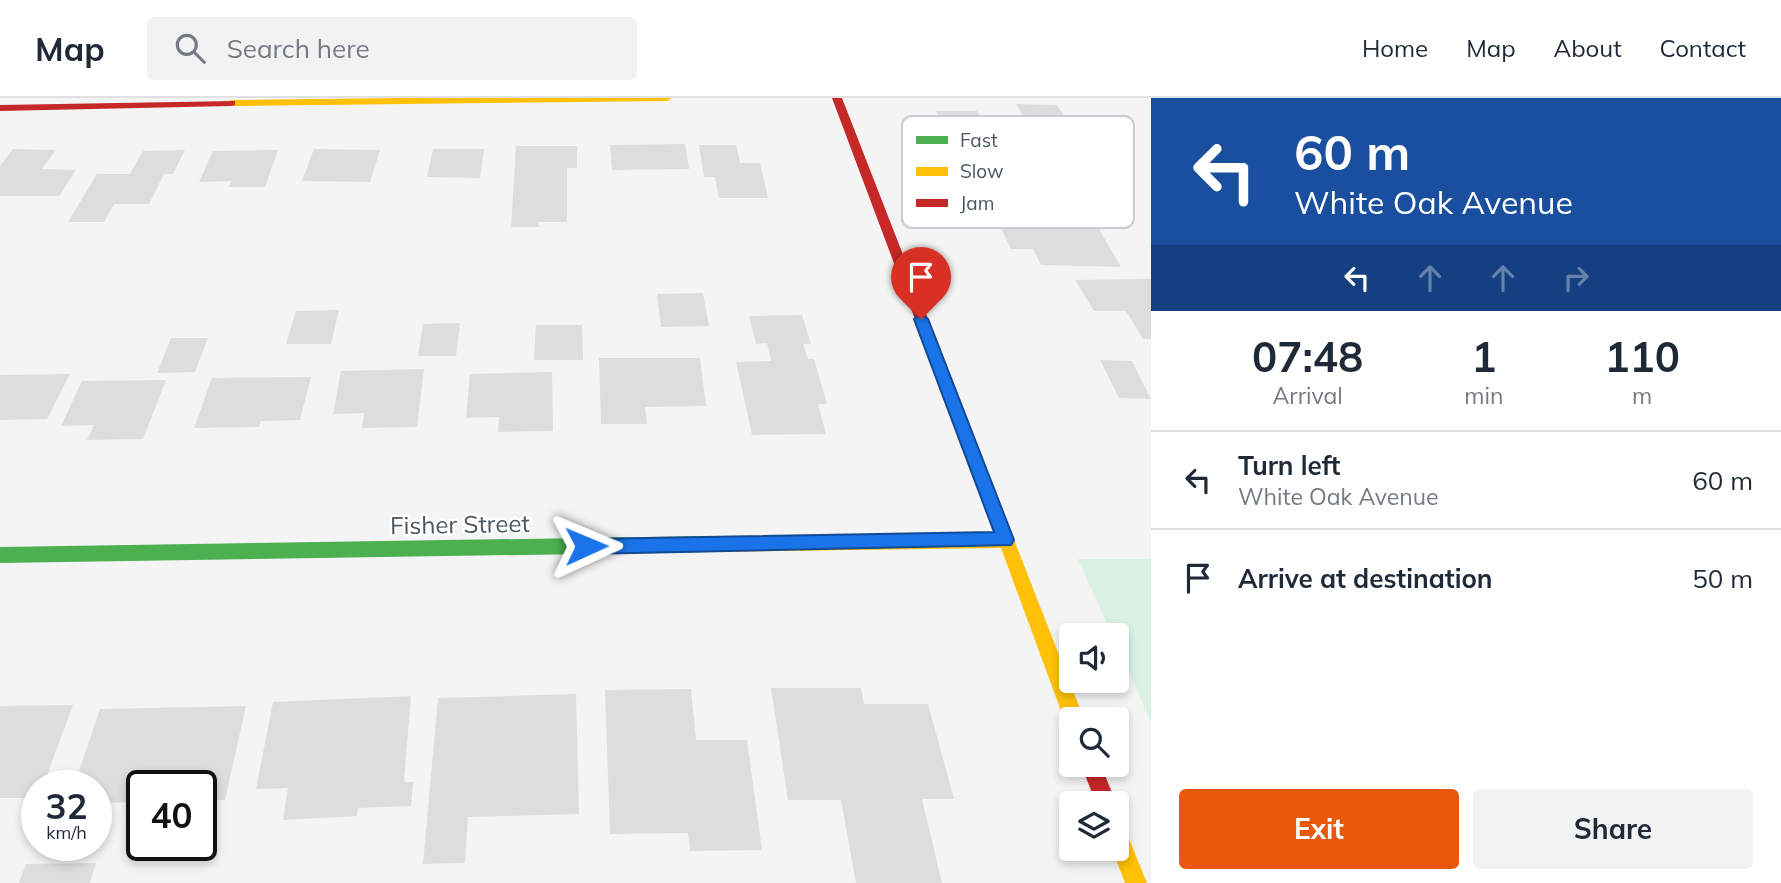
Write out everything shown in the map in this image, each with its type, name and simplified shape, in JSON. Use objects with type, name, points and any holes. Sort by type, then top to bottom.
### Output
[{"type":"street","points":[[0,108],[667,98]]},
{"type":"street","points":[[837,98],[1069,707]]},
{"type":"street","name":"Fisher Street","points":[[0,555],[1005,540]]},
{"type":"street","points":[[1128,861],[1136,883]]},
{"type":"green space","points":[[1078,559],[1151,559],[1151,722],[1129,672],[1129,623],[1107,623]]},
{"type":"building","points":[[1016,104],[1057,105],[1064,116],[1023,116]]},
{"type":"building","points":[[936,111],[977,111],[980,116],[939,116]]},
{"type":"building","points":[[685,144],[689,169],[612,170],[610,145]]},
{"type":"building","points":[[699,145],[736,145],[740,163],[760,163],[768,198],[719,198],[715,177],[704,177]]},
{"type":"building","points":[[516,146],[577,146],[577,168],[567,168],[567,222],[538,222],[539,227],[511,227]]},
{"type":"building","points":[[13,149],[56,150],[42,169],[76,170],[59,196],[0,196],[0,166]]},
{"type":"building","points":[[314,149],[380,150],[370,182],[302,181]]},
{"type":"building","points":[[433,149],[484,149],[480,178],[427,177]]},
{"type":"building","points":[[185,150],[173,174],[164,174],[149,204],[114,204],[104,222],[68,222],[97,174],[130,174],[143,151]]},
{"type":"building","points":[[278,150],[265,187],[229,187],[232,181],[199,182],[213,151]]},
{"type":"building","points":[[1001,228],[1098,228],[1121,267],[1041,265],[1033,249],[1011,249]]},
{"type":"building","points":[[1151,279],[1151,339],[1143,339],[1126,311],[1094,311],[1075,280]]},
{"type":"building","points":[[703,293],[709,326],[661,327],[657,294]]},
{"type":"building","points":[[339,310],[331,344],[286,344],[296,311]]},
{"type":"building","points":[[802,315],[811,344],[803,344],[808,359],[814,359],[827,404],[818,404],[826,434],[752,435],[736,362],[771,361],[767,343],[756,344],[749,316]]},
{"type":"building","points":[[460,323],[456,356],[418,356],[423,324]]},
{"type":"building","points":[[536,325],[582,325],[583,360],[534,360]]},
{"type":"building","points":[[171,338],[208,338],[195,372],[157,373]]},
{"type":"building","points":[[599,358],[700,358],[706,406],[645,407],[647,424],[601,424]]},
{"type":"building","points":[[1100,360],[1132,361],[1151,399],[1119,398]]},
{"type":"building","points":[[424,369],[417,427],[362,428],[364,413],[333,414],[341,371]]},
{"type":"building","points":[[552,372],[553,431],[498,432],[499,417],[466,418],[470,374]]},
{"type":"building","points":[[70,374],[47,419],[0,420],[0,375]]},
{"type":"building","points":[[311,377],[300,420],[261,421],[259,427],[194,428],[212,378]]},
{"type":"building","points":[[166,380],[143,439],[87,440],[94,425],[61,426],[82,381]]},
{"type":"building","points":[[771,688],[861,688],[864,704],[928,704],[954,799],[922,799],[942,883],[856,883],[841,800],[788,800]]},
{"type":"building","points":[[691,689],[696,740],[747,740],[762,850],[690,851],[688,833],[610,834],[605,690]]},
{"type":"building","points":[[576,694],[579,814],[468,817],[465,863],[423,864],[438,698]]},
{"type":"building","points":[[411,696],[404,782],[413,782],[411,806],[358,808],[357,816],[283,820],[288,788],[256,789],[273,702]]},
{"type":"building","points":[[73,705],[49,770],[21,770],[21,798],[0,798],[0,706]]},
{"type":"building","points":[[246,706],[225,800],[217,800],[217,770],[126,770],[126,802],[112,803],[112,770],[79,770],[100,709]]},
{"type":"building","points":[[96,863],[90,883],[19,883],[26,864]]},
{"type":"traffic: fast","points":[[0,555],[711,544]]},
{"type":"traffic: slow","points":[[231,103],[667,98]]},
{"type":"traffic: slow","points":[[998,519],[1069,707]]},
{"type":"traffic: slow","points":[[711,544],[1005,540]]},
{"type":"traffic: slow","points":[[1128,861],[1136,883]]},
{"type":"traffic: jam","points":[[837,98],[998,519]]},
{"type":"traffic: jam","points":[[0,108],[231,103]]},
{"type":"traffic: jam","points":[[1096,777],[1101,791]]},
{"type":"route","points":[[586,546],[1005,540],[921,319]]}]
